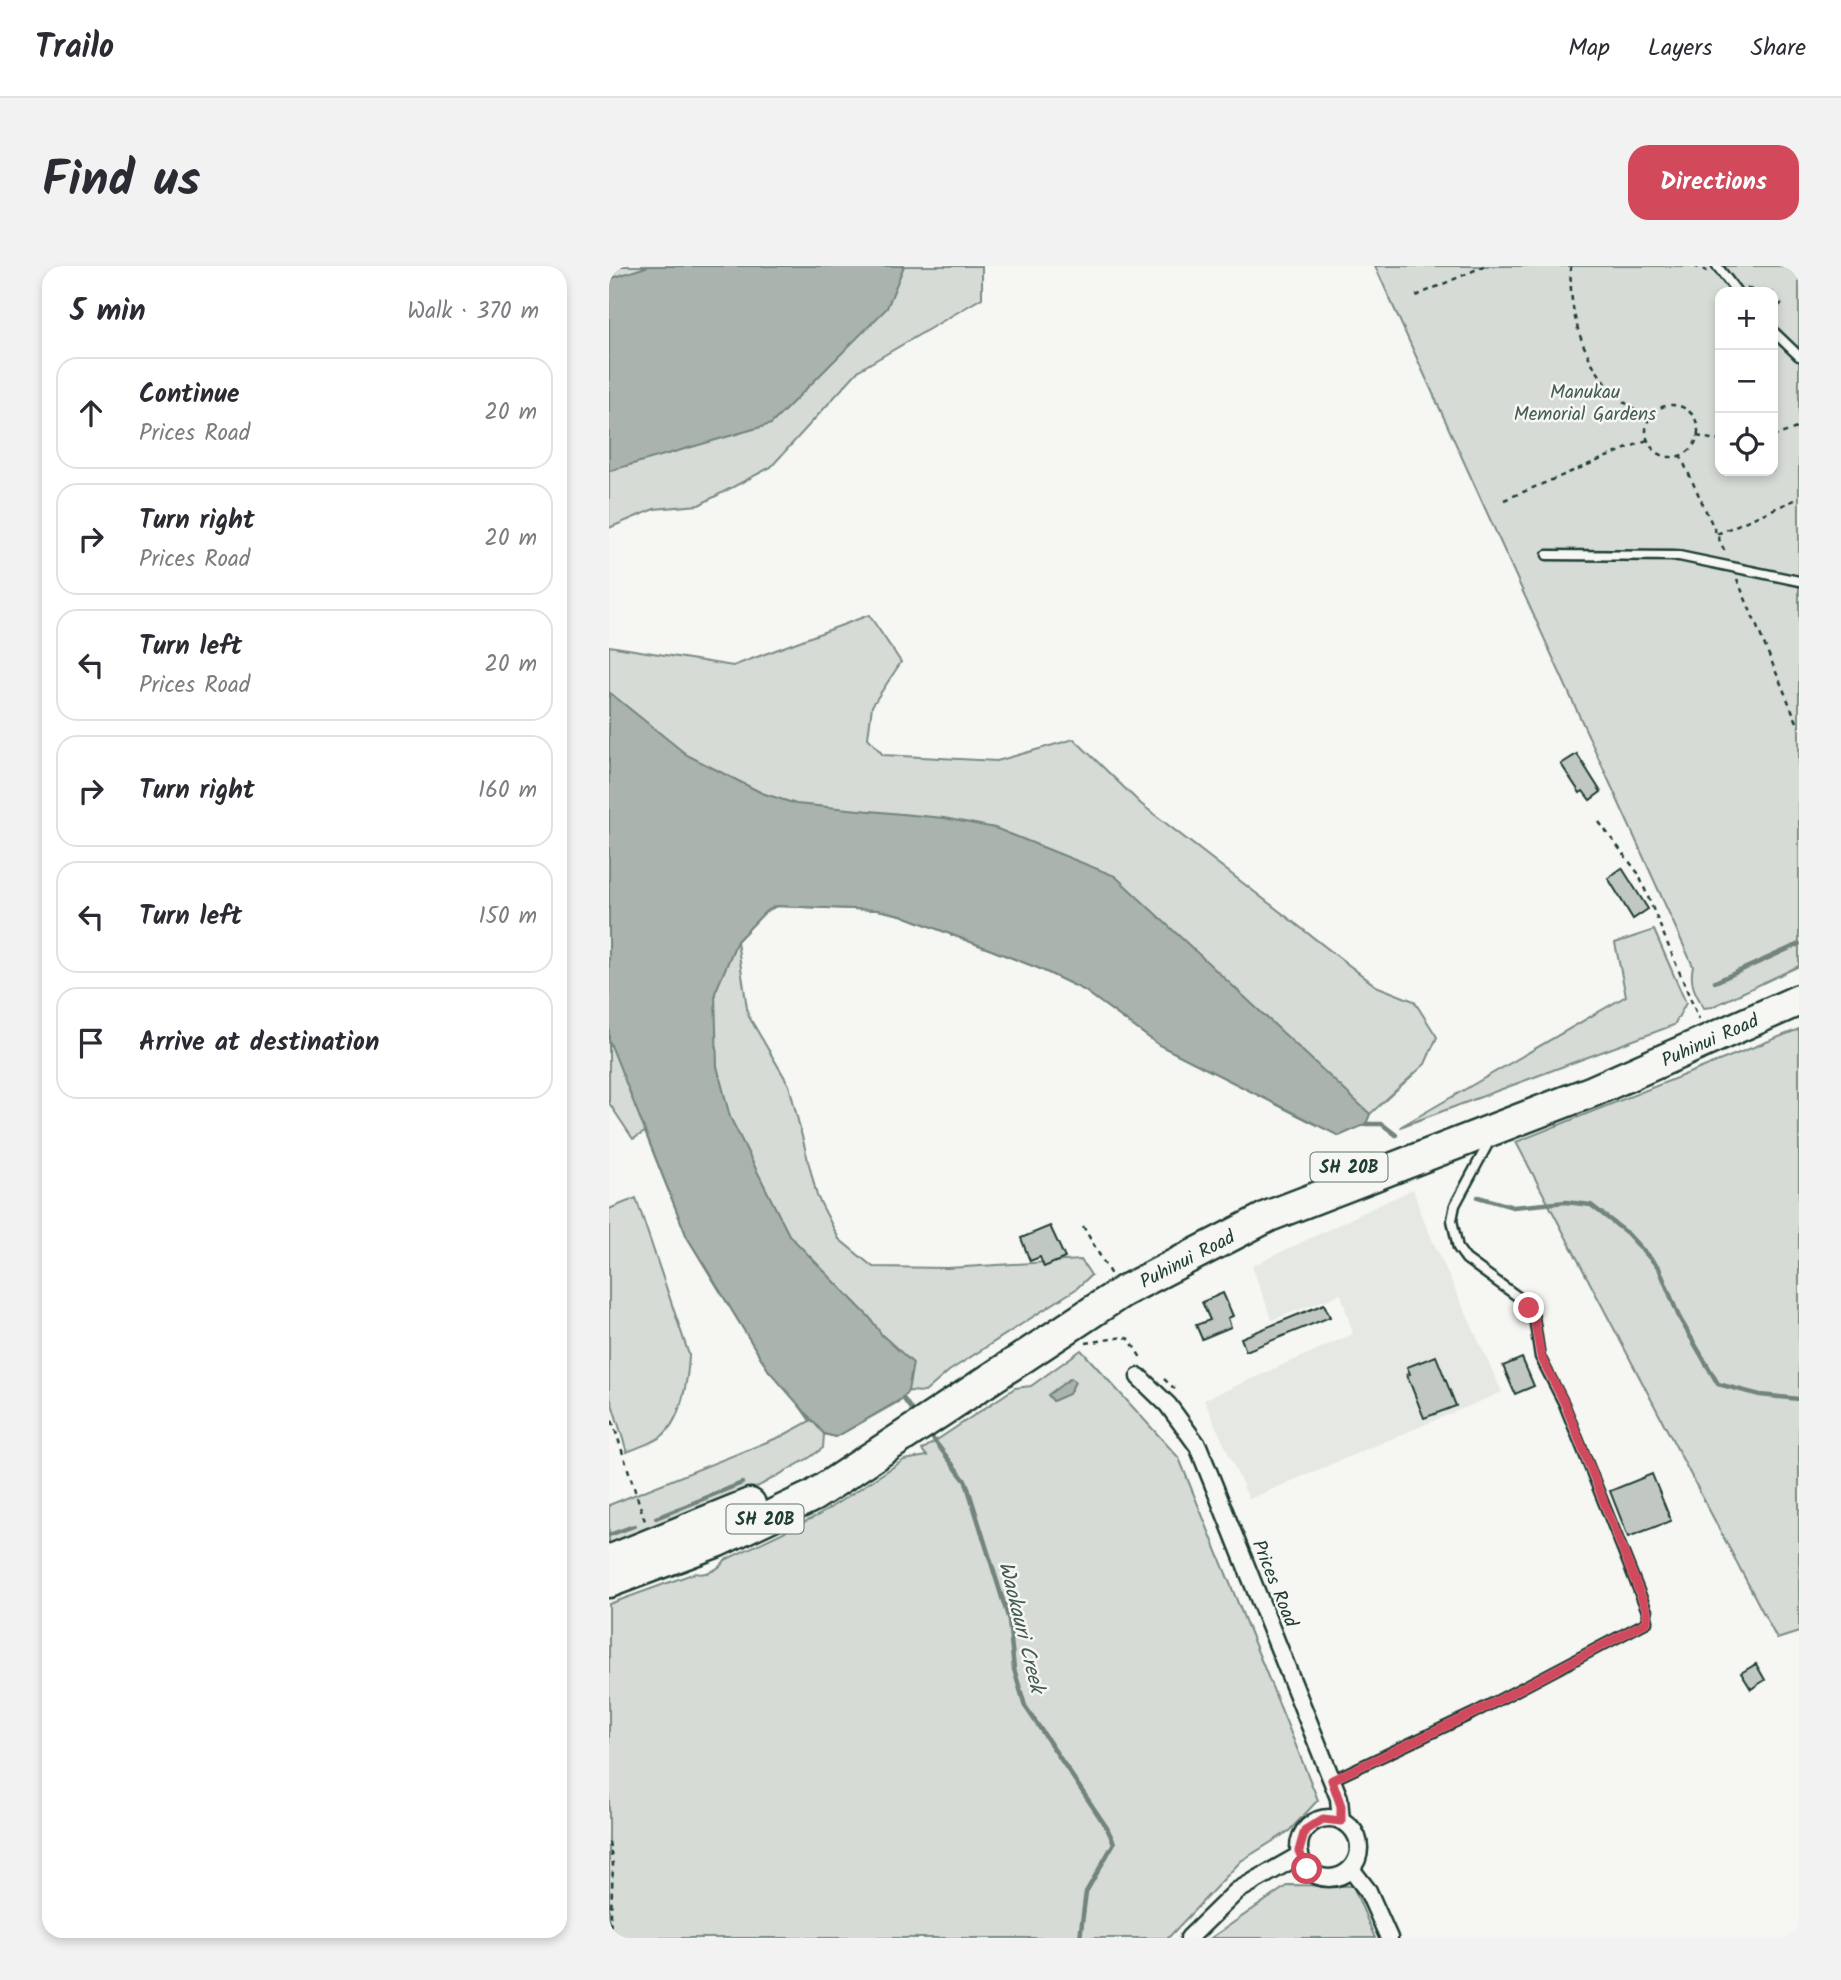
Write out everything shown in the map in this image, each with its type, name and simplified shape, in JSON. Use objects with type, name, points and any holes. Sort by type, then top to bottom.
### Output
[{"type":"highway","name":"Puhinui Road","points":[[609,1583],[718,1541],[813,1496],[1112,1278],[1150,1255],[1378,1154],[1614,1066],[1799,983]]},
{"type":"highway","name":"Puhinui Road","points":[[609,1561],[808,1479],[918,1419],[1122,1292],[1269,1216],[1593,1091],[1799,1000]]},
{"type":"street","name":"Prices Road","points":[[1142,1370],[1198,1446],[1332,1780],[1341,1806],[1341,1821],[1353,1829],[1359,1842],[1359,1857],[1351,1869]]},
{"type":"street","points":[[1341,1821],[1323,1819],[1310,1825],[1301,1837],[1300,1855],[1307,1869],[1321,1877],[1338,1877],[1351,1869],[1368,1891],[1389,1938]]},
{"type":"street","points":[[1189,1938],[1237,1891],[1300,1855]]},
{"type":"lane","points":[[1713,269],[1732,287]]},
{"type":"lane","points":[[1778,336],[1799,356]]},
{"type":"lane","points":[[1547,555],[1664,555],[1799,581]]},
{"type":"lane","points":[[1332,1780],[1472,1714],[1647,1622],[1647,1611],[1565,1404],[1541,1357],[1534,1317],[1521,1299],[1466,1259],[1458,1248],[1453,1232],[1455,1205],[1461,1188],[1490,1140],[1506,1123]]},
{"type":"path","points":[[1416,296],[1485,266]]},
{"type":"path","points":[[1571,266],[1573,310],[1591,363],[1625,403],[1649,418]]},
{"type":"path","points":[[1694,266],[1713,269]]},
{"type":"path","points":[[1677,405],[1691,413],[1698,428],[1697,436],[1694,444],[1680,455],[1657,452],[1647,440],[1649,418],[1661,407],[1677,405]]},
{"type":"path","points":[[1778,435],[1799,428]]},
{"type":"path","points":[[1697,436],[1715,440]]},
{"type":"path","points":[[1504,500],[1647,440]]},
{"type":"path","points":[[1680,455],[1733,568],[1799,727]]},
{"type":"path","points":[[1717,534],[1799,498]]},
{"type":"path","points":[[1599,822],[1638,873],[1703,1028]]},
{"type":"path","points":[[1083,1226],[1112,1278]]},
{"type":"path","points":[[1080,1340],[1093,1344],[1124,1337],[1129,1339],[1142,1370]]},
{"type":"path","points":[[609,1410],[653,1545]]},
{"type":"path","points":[[609,1842],[613,1864],[610,1938]]},
{"type":"shaded area","points":[[649,266],[904,266],[887,308],[771,424],[609,471],[609,279]]},
{"type":"shaded area","points":[[609,692],[687,755],[762,793],[796,804],[944,818],[995,828],[1115,876],[1370,1114],[1366,1124],[1339,1136],[1159,1045],[1084,990],[1038,968],[901,915],[878,910],[776,906],[765,912],[737,941],[715,993],[717,1066],[730,1117],[789,1235],[870,1318],[882,1335],[913,1363],[908,1391],[903,1398],[836,1437],[824,1434],[769,1371],[687,1237],[609,1040]]},
{"type":"shaded area","points":[[1413,1189],[1421,1215],[1502,1392],[1249,1499],[1204,1400],[1353,1334],[1341,1294],[1272,1320],[1252,1266]]},
{"type":"shaded area","points":[[1071,1378],[1075,1382],[1069,1394],[1053,1401],[1048,1395]]},
{"type":"green space","points":[[609,266],[982,266],[982,298],[859,370],[771,467],[699,505],[654,509],[609,528]]},
{"type":"green space","name":"Manukau Memorial Gardens","points":[[1375,266],[1799,266],[1799,966],[1712,1007],[1704,1008],[1692,978],[1693,966]]},
{"type":"green space","points":[[869,615],[901,662],[872,706],[868,738],[883,755],[997,761],[1074,739],[1141,804],[1376,986],[1414,1001],[1437,1037],[1425,1064],[1370,1114],[1366,1124],[1339,1136],[1159,1045],[1084,990],[1038,968],[901,915],[878,910],[776,906],[765,912],[737,941],[748,1015],[789,1085],[817,1196],[839,1239],[873,1267],[948,1268],[1081,1260],[1091,1275],[1076,1289],[949,1371],[925,1392],[908,1391],[898,1402],[836,1437],[824,1434],[823,1448],[809,1458],[707,1515],[609,1545],[609,1505],[782,1436],[810,1421],[787,1388],[769,1371],[687,1237],[645,1132],[633,1139],[609,1103],[609,646],[733,666]]},
{"type":"green space","points":[[1654,930],[1686,1003],[1674,1025],[1400,1127],[1626,996],[1615,943]]},
{"type":"green space","points":[[1799,1029],[1799,1632],[1777,1639],[1516,1142]]},
{"type":"green space","points":[[636,1198],[689,1355],[683,1398],[675,1420],[662,1436],[627,1452],[609,1394],[609,1209]]},
{"type":"green space","points":[[1081,1350],[1179,1458],[1318,1800],[1289,1831],[1241,1861],[1168,1938],[609,1938],[609,1604],[695,1573],[712,1571],[725,1560],[819,1515],[904,1460],[927,1456],[922,1450],[1015,1388],[1031,1386]]},
{"type":"green space","points":[[1288,1885],[1353,1886],[1375,1938],[1211,1938]]},
{"type":"building","points":[[1577,754],[1601,792],[1590,800],[1583,791],[1580,793],[1561,764]]},
{"type":"building","points":[[1622,868],[1648,909],[1633,919],[1608,878]]},
{"type":"building","points":[[1050,1226],[1065,1258],[1044,1267],[1040,1257],[1030,1261],[1021,1238]]},
{"type":"building","points":[[1223,1293],[1233,1316],[1228,1318],[1231,1327],[1202,1339],[1196,1325],[1210,1320],[1202,1302]]},
{"type":"building","points":[[1324,1304],[1330,1317],[1246,1351],[1241,1338]]},
{"type":"building","points":[[1436,1356],[1456,1406],[1424,1418],[1407,1375],[1410,1374],[1407,1367]]},
{"type":"building","points":[[1522,1358],[1534,1386],[1515,1394],[1503,1366]]},
{"type":"building","points":[[1652,1474],[1671,1521],[1628,1537],[1610,1491]]},
{"type":"building","points":[[1756,1664],[1765,1680],[1751,1689],[1741,1673]]},
{"type":"waterway","points":[[1715,982],[1799,944]]},
{"type":"waterway","points":[[1366,1124],[1382,1124],[1396,1135]]},
{"type":"waterway","points":[[1478,1197],[1513,1207],[1566,1202],[1591,1205],[1627,1233],[1659,1268],[1679,1317],[1718,1384],[1760,1395],[1799,1399]]},
{"type":"waterway","name":"Waokauri Creek","points":[[903,1398],[916,1416]]},
{"type":"waterway","name":"Waokauri Creek","points":[[927,1431],[966,1482],[1009,1620],[1014,1669],[1025,1706],[1107,1828],[1114,1843],[1086,1892],[1080,1938]]},
{"type":"waterway","points":[[656,1518],[742,1483]]},
{"type":"waterway","points":[[609,1535],[634,1526]]},
{"type":"route","points":[[1307,1869],[1299,1851],[1305,1830],[1323,1819],[1341,1821],[1341,1806],[1332,1780],[1472,1714],[1647,1622],[1647,1611],[1565,1404],[1550,1380],[1541,1357],[1534,1317],[1529,1308]]}]
